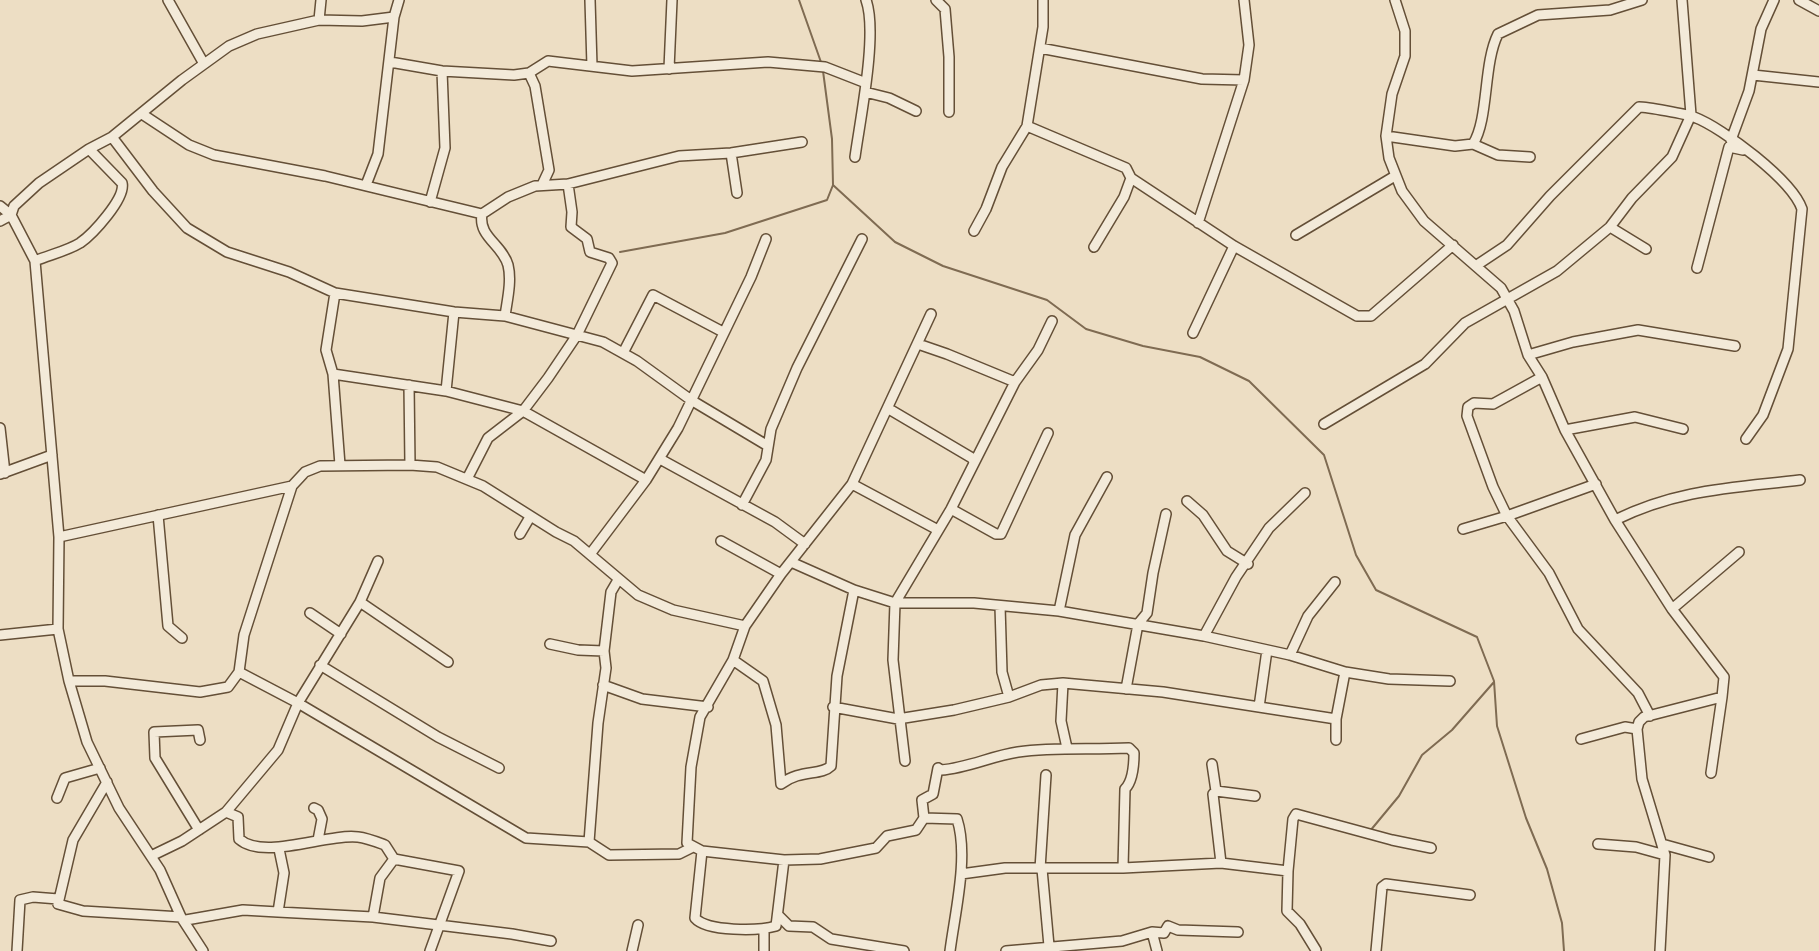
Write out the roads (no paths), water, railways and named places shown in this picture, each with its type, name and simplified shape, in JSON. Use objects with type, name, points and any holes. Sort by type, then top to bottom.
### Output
[{"type":"street","points":[[168,0],[204,64]]},
{"type":"street","points":[[319,20],[321,0]]},
{"type":"street","points":[[366,185],[378,154],[394,17],[399,0]]},
{"type":"street","points":[[590,0],[592,66]]},
{"type":"street","points":[[669,69],[672,0]]},
{"type":"street","points":[[855,157],[866,87],[869,21],[866,0]]},
{"type":"street","points":[[936,0],[948,4],[949,112]]},
{"type":"street","points":[[974,231],[986,209],[1002,167],[1027,126],[1040,48],[1043,0]]},
{"type":"street","points":[[1198,223],[1244,80],[1249,45],[1244,0]]},
{"type":"street","points":[[1395,0],[1405,31],[1405,56],[1392,94],[1386,136],[1395,176],[1412,208],[1501,288],[1514,311],[1528,355],[1542,377],[1565,430],[1615,520],[1672,609],[1724,677],[1711,773]]},
{"type":"street","points":[[1473,144],[1478,132],[1490,56],[1498,34],[1538,15],[1610,10],[1642,0]]},
{"type":"street","points":[[1324,424],[1425,364],[1465,323],[1557,272],[1610,226],[1632,198],[1672,157],[1691,115],[1682,0]]},
{"type":"street","points":[[1731,140],[1753,75],[1761,29],[1774,0]]},
{"type":"street","points":[[1799,0],[1819,11]]},
{"type":"street","points":[[0,221],[11,215],[14,206],[39,183],[89,149],[112,137],[229,46],[257,34],[319,20],[362,21],[394,17]]},
{"type":"street","points":[[1040,48],[1202,80],[1244,80]]},
{"type":"street","points":[[390,62],[442,71],[514,75],[529,73],[548,61],[632,71],[768,62],[820,68],[916,111]]},
{"type":"street","points":[[430,202],[446,148],[442,71]]},
{"type":"street","points":[[529,73],[535,86],[549,170],[542,185]]},
{"type":"street","points":[[1753,75],[1819,82]]},
{"type":"street","points":[[1477,265],[1507,244],[1635,110],[1645,107],[1691,115],[1731,140],[1786,185],[1797,197],[1802,209],[1788,349],[1762,415],[1746,439]]},
{"type":"street","points":[[142,114],[189,145],[214,155],[366,185],[482,214],[508,197],[542,185],[568,184],[679,156],[730,153],[802,142]]},
{"type":"street","points":[[1027,126],[1126,168],[1131,178],[1198,223],[1357,316],[1371,316],[1453,245]]},
{"type":"street","points":[[1386,136],[1455,147],[1473,144],[1498,155],[1530,157]]},
{"type":"street","points":[[112,137],[153,191],[187,228],[206,242],[227,252],[289,272],[335,293],[454,312],[504,316],[603,342],[666,380],[691,400],[768,446]]},
{"type":"street","points":[[1697,268],[1729,147],[1745,151]]},
{"type":"street","points":[[35,261],[80,243],[116,206],[122,196],[123,185],[89,149]]},
{"type":"street","points":[[730,153],[736,193]]},
{"type":"street","points":[[1296,235],[1395,176]]},
{"type":"street","points":[[1094,247],[1124,197],[1131,178]]},
{"type":"street","points":[[468,478],[488,438],[522,411],[577,335],[612,263],[609,258],[590,252],[587,239],[571,227],[572,212],[568,184]]},
{"type":"street","points":[[0,206],[11,215],[35,261],[59,537],[58,629],[69,681],[87,742],[119,808],[151,856],[203,951]]},
{"type":"street","points":[[482,214],[482,229],[490,240],[500,245],[508,266],[504,316]]},
{"type":"street","points":[[1610,226],[1646,249]]},
{"type":"street","points":[[591,553],[660,459],[752,277],[766,239]]},
{"type":"street","points":[[742,505],[766,460],[771,429],[797,368],[862,239]]},
{"type":"street","points":[[1193,333],[1234,246]]},
{"type":"street","points":[[335,293],[326,350],[333,374],[340,465]]},
{"type":"street","points":[[622,353],[653,295],[723,332]]},
{"type":"street","points":[[447,391],[454,312]]},
{"type":"street","points":[[784,860],[776,926],[764,930],[728,929],[698,922],[695,918],[697,849],[686,837],[690,767],[700,717],[734,660],[745,626],[781,574],[852,484],[889,409],[931,314]]},
{"type":"street","points":[[905,761],[898,719],[893,660],[895,603],[951,509],[1015,382],[1038,351],[1052,321]]},
{"type":"street","points":[[1528,355],[1573,342],[1638,330],[1735,346]]},
{"type":"street","points":[[918,344],[1015,382]]},
{"type":"street","points":[[333,374],[447,391],[522,411],[646,480]]},
{"type":"street","points":[[1542,377],[1493,404],[1474,403],[1468,406],[1467,416],[1493,487],[1508,516],[1549,573],[1578,629],[1638,693],[1650,716]]},
{"type":"street","points":[[409,385],[410,465]]},
{"type":"street","points":[[889,409],[928,430],[972,458],[974,462]]},
{"type":"street","points":[[1565,430],[1635,417],[1683,429]]},
{"type":"street","points":[[0,429],[2,474],[52,455]]},
{"type":"street","points":[[951,509],[996,534],[1001,534],[1048,433]]},
{"type":"street","points":[[660,459],[775,522],[805,544]]},
{"type":"street","points":[[69,681],[105,681],[200,692],[228,687],[239,672],[244,635],[292,486],[304,472],[312,468],[340,465],[410,465],[437,468],[468,478],[516,505],[530,517],[591,553],[618,580],[638,595],[673,610],[745,626]]},
{"type":"street","points":[[1059,611],[1075,535],[1107,477]]},
{"type":"street","points":[[1615,520],[1648,504],[1682,495],[1718,488],[1800,480]]},
{"type":"street","points":[[852,484],[938,530]]},
{"type":"street","points":[[1463,529],[1508,516],[1596,484]]},
{"type":"street","points":[[59,537],[292,486]]},
{"type":"street","points":[[1204,636],[1236,577],[1248,564],[1269,528],[1305,493]]},
{"type":"street","points":[[1186,501],[1203,515],[1227,551],[1248,564]]},
{"type":"street","points":[[158,514],[168,626],[182,638]]},
{"type":"street","points":[[1126,689],[1138,624],[1147,613],[1166,514]]},
{"type":"street","points":[[520,534],[530,517]]},
{"type":"street","points":[[721,541],[781,574]]},
{"type":"street","points":[[1672,609],[1739,552]]},
{"type":"street","points":[[151,856],[199,830],[226,812],[242,796],[278,750],[298,703],[360,602],[378,561]]},
{"type":"street","points":[[791,562],[854,590],[895,603],[974,603],[1059,611],[1204,636],[1290,655],[1345,672],[1389,679],[1450,681]]},
{"type":"street","points":[[589,842],[606,668],[603,651],[611,592],[618,580]]},
{"type":"street","points":[[1290,655],[1308,616],[1335,582]]},
{"type":"street","points":[[734,660],[755,673],[765,688],[776,725],[781,784],[790,776],[825,771],[831,766],[833,707],[854,590]]},
{"type":"street","points":[[360,602],[448,662]]},
{"type":"street","points":[[1000,606],[1002,672],[1009,697]]},
{"type":"street","points":[[310,613],[341,634]]},
{"type":"street","points":[[0,635],[58,629]]},
{"type":"street","points":[[550,644],[579,650],[603,651]]},
{"type":"street","points":[[1259,706],[1267,650]]},
{"type":"street","points":[[320,665],[438,737],[499,768]]},
{"type":"street","points":[[239,672],[298,703],[526,838],[589,842],[609,855],[679,854],[697,849],[784,860],[820,859],[876,848],[887,836],[916,830],[924,818],[922,800],[933,794],[938,768],[941,770],[959,769],[1015,752],[1067,748],[1128,748],[1134,753],[1130,784],[1125,789],[1123,868]]},
{"type":"street","points":[[1336,740],[1336,719],[1345,672]]},
{"type":"street","points":[[833,707],[898,719],[1009,697],[1041,686],[1064,683],[1259,706],[1336,719]]},
{"type":"street","points":[[1064,683],[1061,721],[1067,748]]},
{"type":"street","points":[[603,685],[642,699],[708,707]]},
{"type":"street","points":[[1660,951],[1665,855],[1642,779],[1637,729],[1639,722],[1650,716],[1722,697]]},
{"type":"street","points":[[1581,739],[1625,727],[1637,729]]},
{"type":"street","points":[[199,830],[155,758],[154,732],[198,730],[200,740]]},
{"type":"street","points":[[1212,764],[1216,791],[1212,797],[1221,863]]},
{"type":"street","points":[[57,798],[65,778],[100,768]]},
{"type":"street","points":[[1046,775],[1047,792],[1041,869],[1049,946]]},
{"type":"street","points":[[107,782],[73,840],[58,904],[75,910],[184,919],[243,910],[373,917],[551,941]]},
{"type":"street","points":[[1216,791],[1255,796]]},
{"type":"street","points":[[314,808],[318,810],[322,819],[318,840]]},
{"type":"street","points":[[226,812],[238,817],[241,842],[279,849],[318,840],[359,837],[385,845],[394,859],[459,871],[430,951]]},
{"type":"street","points":[[1319,951],[1300,924],[1287,911],[1288,871],[1293,819],[1296,814],[1431,848]]},
{"type":"street","points":[[924,818],[957,819],[961,836],[961,874],[950,951]]},
{"type":"street","points":[[1598,844],[1636,847],[1665,855]]},
{"type":"street","points":[[1662,844],[1709,857]]},
{"type":"street","points":[[278,912],[284,873],[279,849]]},
{"type":"street","points":[[373,917],[380,878],[394,859]]},
{"type":"street","points":[[961,874],[1005,868],[1123,868],[1221,863],[1288,871]]},
{"type":"street","points":[[1376,951],[1382,887],[1386,884],[1470,896]]},
{"type":"street","points":[[16,951],[20,900],[33,897],[58,899]]},
{"type":"street","points":[[778,915],[789,926],[813,927],[831,939],[903,951]]},
{"type":"street","points":[[632,951],[638,925]]},
{"type":"street","points":[[1005,951],[1122,941],[1152,932],[1164,933],[1168,926],[1178,930],[1238,932]]},
{"type":"street","points":[[764,930],[764,951]]},
{"type":"street","points":[[1152,932],[1157,951]]},
{"type":"waterway","points":[[799,0],[822,65]]},
{"type":"waterway","points":[[823,71],[832,139],[833,185],[895,242],[943,266],[1047,300],[1086,329],[1143,346],[1200,357],[1249,381],[1324,455],[1356,555],[1376,590],[1477,637],[1494,681],[1497,726],[1526,818],[1547,869],[1562,923],[1564,951]]},
{"type":"waterway","points":[[620,252],[725,233],[827,200],[833,185]]},
{"type":"waterway","points":[[1370,831],[1399,796],[1422,755],[1452,730],[1494,682]]}]
